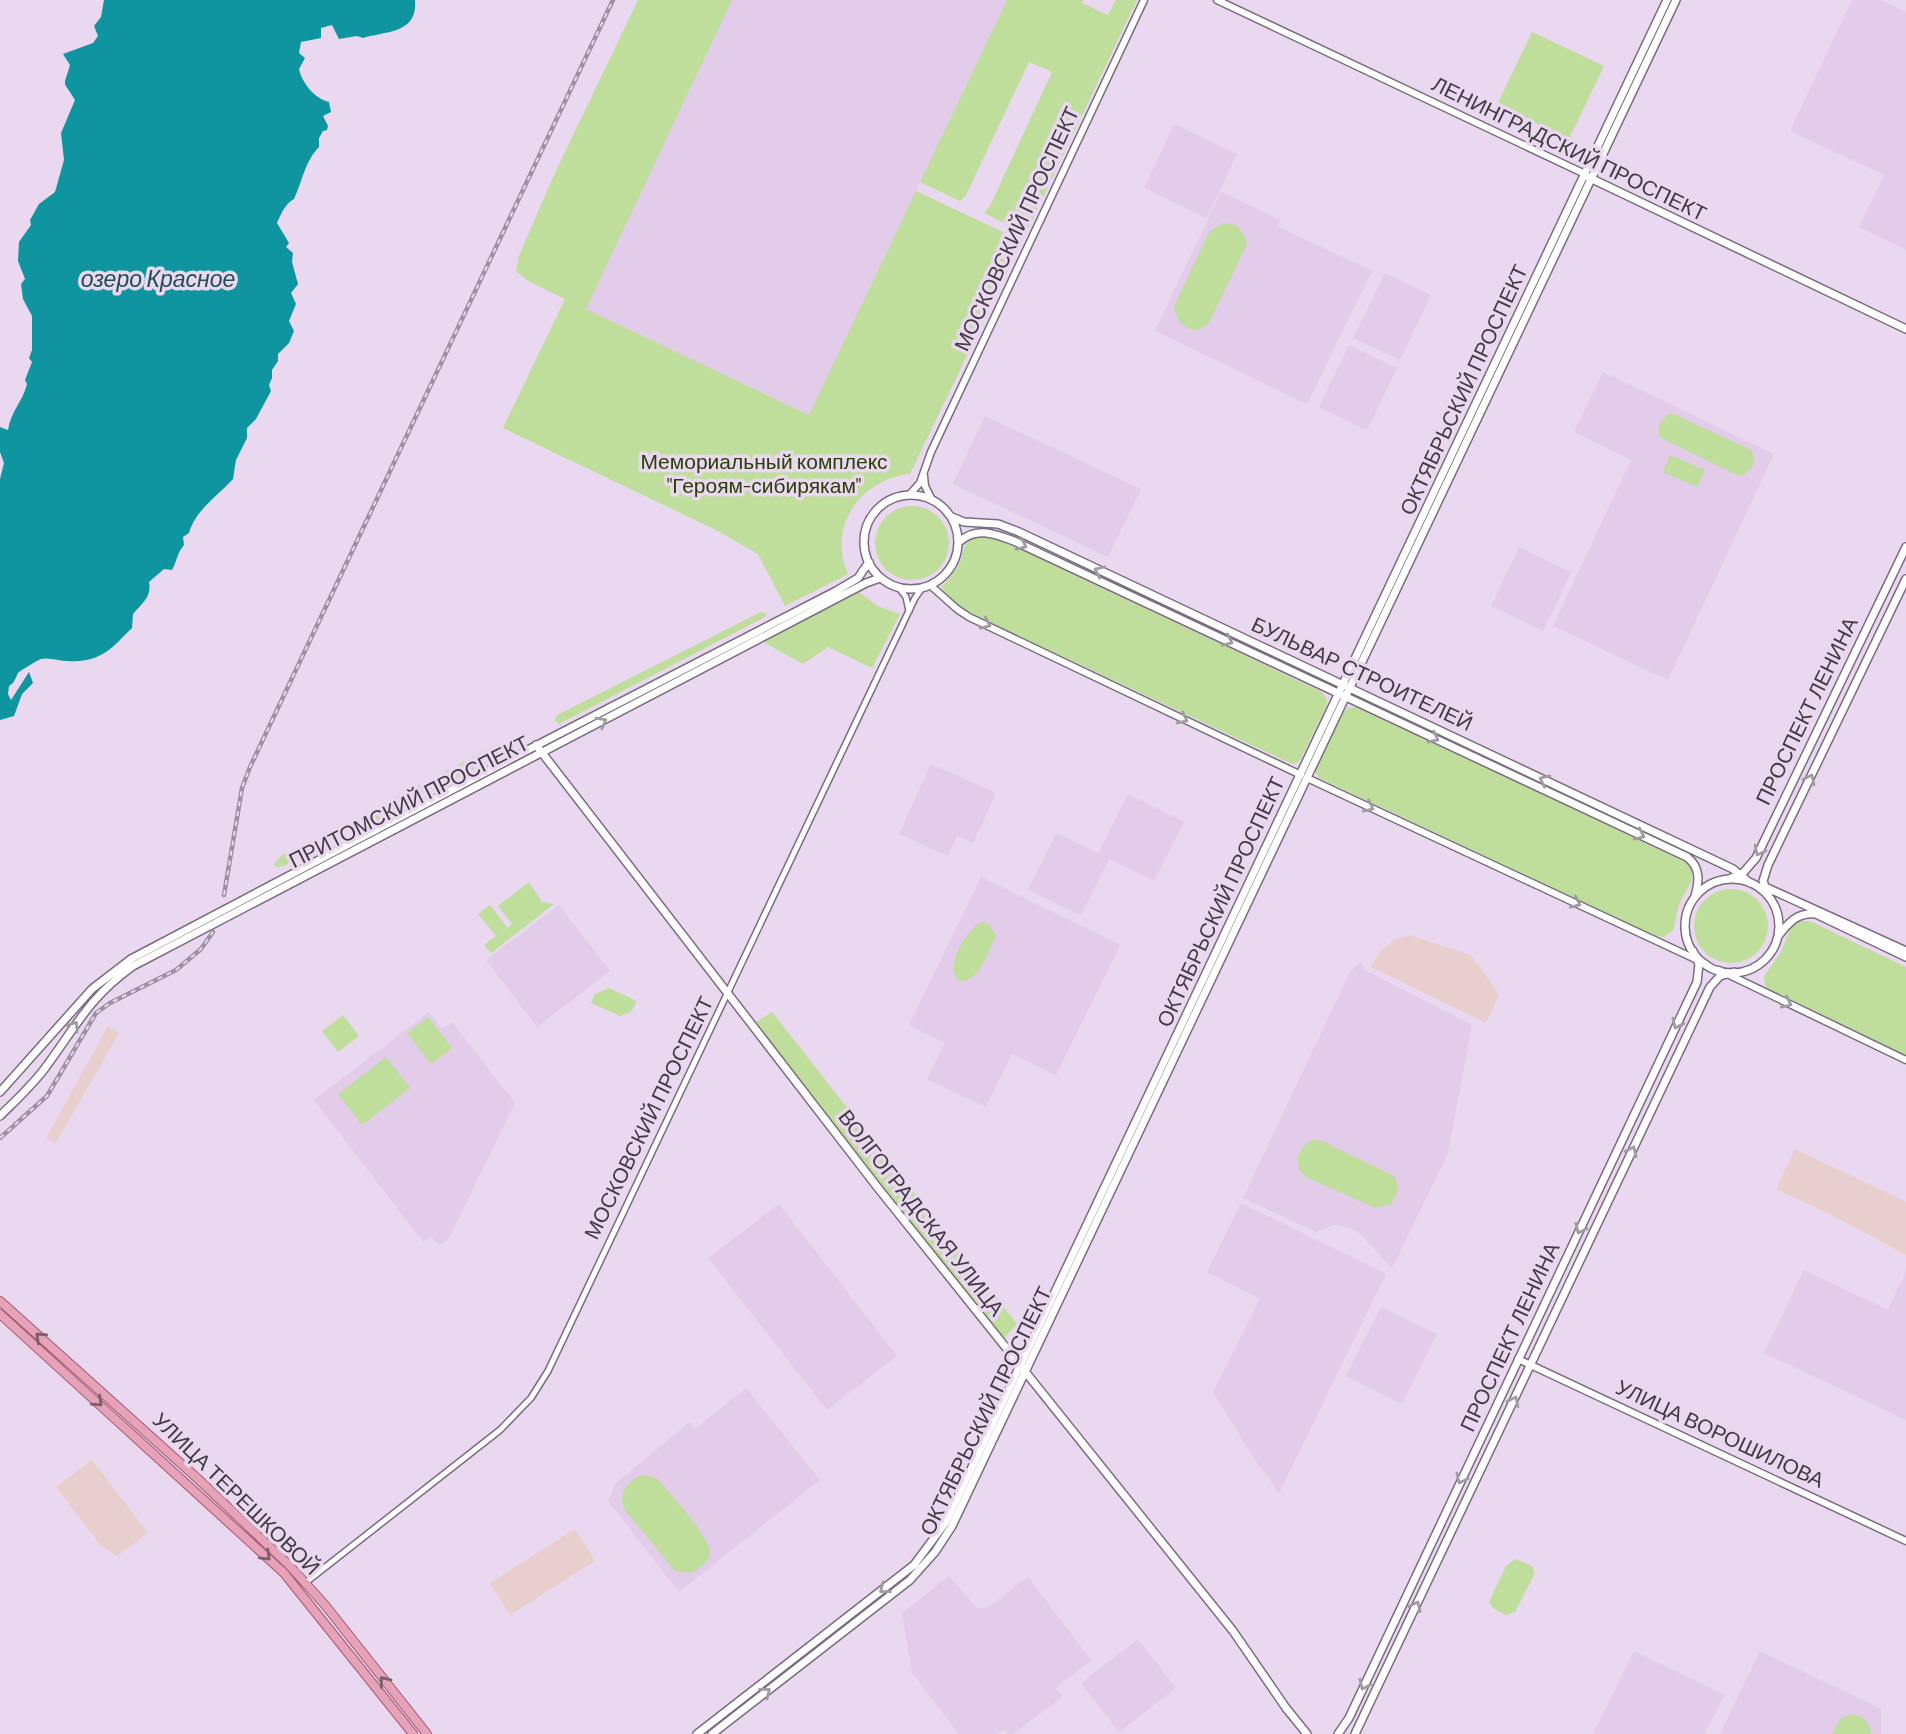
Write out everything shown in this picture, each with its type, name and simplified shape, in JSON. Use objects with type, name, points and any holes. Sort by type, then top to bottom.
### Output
[{"type":"main road","name":"ОКТЯБРЬСКИЙ ПРОСПЕКТ","points":[[712,1734],[920,1571],[952,1526],[1588,176],[1667,0]]},
{"type":"main road","name":"ОКТЯБРЬСКИЙ ПРОСПЕКТ","points":[[1588,176],[1676,0]]},
{"type":"main road","name":"ЛЕНИНГРАДСКИЙ ПРОСПЕКТ","points":[[1588,176],[1903,329]]},
{"type":"main road","points":[[909,495],[932,499],[952,517],[959,541],[951,568],[939,581],[926,587],[899,588],[880,578],[869,562],[864,539],[872,516],[891,500],[909,495]]},
{"type":"main road","name":"БУЛЬВАР СТРОИТЕЛЕЙ","points":[[952,517],[958,521],[998,524],[1019,532],[1741,874],[1752,884]]},
{"type":"main road","name":"БУЛЬВАР СТРОИТЕЛЕЙ","points":[[959,541],[974,532],[990,533],[1008,539],[1687,857],[1697,870],[1695,896]]},
{"type":"main road","name":"ПРОСПЕКТ ЛЕНИНА","points":[[1741,874],[1749,869],[1756,858],[1906,547]]},
{"type":"main road","name":"ПРИТОМСКИЙ ПРОСПЕКТ","points":[[0,1091],[92,989],[131,960],[536,745],[836,591],[858,578],[869,562]]},
{"type":"main road","name":"ПРИТОМСКИЙ ПРОСПЕКТ","points":[[0,1116],[47,1066],[86,1008],[107,986],[133,966],[378,836],[880,578]]},
{"type":"main road","name":"ПРОСПЕКТ ЛЕНИНА","points":[[1764,886],[1768,865],[1906,579]]},
{"type":"main road","name":"ВОЛГОГРАДСКАЯ УЛИЦА","points":[[536,745],[727,995],[1233,1631],[1307,1734]]},
{"type":"main road","points":[[1697,961],[1686,937],[1688,908],[1695,896],[1714,882],[1741,874]]},
{"type":"main road","points":[[1729,879],[1764,886],[1906,951]]},
{"type":"main road","points":[[1752,884],[1769,897]]},
{"type":"main road","points":[[1764,886],[1777,915],[1777,939]]},
{"type":"main road","points":[[1693,951],[1706,964],[1726,972],[1750,969],[1763,960],[1786,926],[1805,913],[1816,914],[1906,957]]},
{"type":"main road","name":"ПРОСПЕКТ ЛЕНИНА","points":[[1338,1734],[1349,1718],[1697,982],[1697,961]]},
{"type":"main road","name":"ПРОСПЕКТ ЛЕНИНА","points":[[1355,1734],[1710,987],[1726,972]]},
{"type":"main road","points":[[37,1052],[47,1054],[47,1066]]},
{"type":"main road","name":"УЛИЦА ТЕРЕШКОВОЙ","points":[[0,1301],[206,1486],[306,1583],[427,1734]]},
{"type":"main road","name":"УЛИЦА ТЕРЕШКОВОЙ","points":[[0,1314],[284,1573],[413,1734]]},
{"type":"main road","name":"ОКТЯБРЬСКИЙ ПРОСПЕКТ","points":[[697,1734],[914,1566],[946,1522],[1024,1370]]},
{"type":"street","name":"МОСКОВСКИЙ ПРОСПЕКТ","points":[[909,495],[924,474],[931,453],[1144,0]]},
{"type":"street","name":"ЛЕНИНГРАДСКИЙ ПРОСПЕКТ","points":[[1217,0],[1588,176]]},
{"type":"street","points":[[924,474],[925,486],[932,499]]},
{"type":"street","name":"МОСКОВСКИЙ ПРОСПЕКТ","points":[[306,1583],[500,1430],[531,1398],[548,1371],[909,611],[926,587]]},
{"type":"street","points":[[926,587],[969,617],[1706,964]]},
{"type":"street","points":[[899,588],[906,597],[909,611]]},
{"type":"street","points":[[1726,972],[1906,1060]]},
{"type":"street","name":"УЛИЦА ВОРОШИЛОВА","points":[[1518,1359],[1906,1541]]},
{"type":"shaded area","points":[[732,0],[1007,0],[810,415],[585,309]]},
{"type":"shaded area","points":[[1852,0],[1881,0],[1906,12],[1906,250],[1859,227],[1884,175],[1790,131]]},
{"type":"shaded area","points":[[1174,124],[1237,154],[1207,218],[1144,188]]},
{"type":"shaded area","points":[[1221,192],[1281,220],[1277,226],[1372,271],[1307,404],[1155,331]]},
{"type":"shaded area","points":[[1385,273],[1431,295],[1400,360],[1353,338]]},
{"type":"shaded area","points":[[1349,345],[1397,368],[1367,430],[1319,407]]},
{"type":"shaded area","points":[[1603,372],[1774,454],[1668,680],[1553,626],[1631,460],[1574,432]]},
{"type":"shaded area","points":[[985,416],[1141,489],[1108,557],[953,484]]},
{"type":"shaded area","points":[[1519,547],[1571,572],[1543,631],[1491,606]]},
{"type":"shaded area","points":[[931,764],[996,793],[973,843],[957,836],[948,856],[899,834]]},
{"type":"shaded area","points":[[1128,794],[1184,822],[1154,881],[1109,859],[1081,915],[1028,890],[1056,833],[1098,853]]},
{"type":"shaded area","points":[[981,877],[1120,945],[1056,1075],[1012,1054],[986,1107],[927,1079],[945,1043],[909,1025]]},
{"type":"shaded area","points":[[559,905],[610,971],[537,1027],[486,960]]},
{"type":"shaded area","points":[[1409,935],[1471,955],[1499,994],[1486,1023],[1371,967],[1380,952],[1394,940]]},
{"type":"shaded area","points":[[1361,962],[1365,970],[1472,1025],[1448,1153],[1392,1268],[1358,1232],[1337,1224],[1316,1232],[1243,1198],[1350,972]]},
{"type":"shaded area","points":[[429,1012],[442,1029],[452,1022],[515,1103],[449,1238],[440,1245],[431,1237],[423,1242],[314,1100]]},
{"type":"shaded area","points":[[108,1026],[119,1033],[55,1144],[46,1138]]},
{"type":"shaded area","points":[[1795,1149],[1906,1202],[1906,1255],[1830,1214],[1776,1189]]},
{"type":"shaded area","points":[[1241,1203],[1386,1274],[1279,1493],[1213,1392],[1260,1299],[1207,1272]]},
{"type":"shaded area","points":[[779,1204],[897,1356],[827,1410],[708,1258]]},
{"type":"shaded area","points":[[1804,1270],[1888,1310],[1906,1271],[1906,1420],[1764,1353]]},
{"type":"shaded area","points":[[1381,1307],[1437,1334],[1402,1404],[1346,1376]]},
{"type":"shaded area","points":[[746,1388],[820,1480],[679,1592],[608,1501],[616,1483],[690,1422],[695,1429]]},
{"type":"shaded area","points":[[92,1460],[148,1533],[117,1556],[101,1546],[56,1487]]},
{"type":"shaded area","points":[[575,1529],[595,1561],[510,1615],[490,1583]]},
{"type":"shaded area","points":[[949,1576],[977,1608],[987,1608],[1028,1577],[1091,1660],[1056,1688],[1062,1697],[1013,1734],[1008,1734],[1004,1729],[996,1734],[959,1734],[912,1673],[902,1613]]},
{"type":"shaded area","points":[[1138,1639],[1176,1688],[1119,1732],[1081,1683]]},
{"type":"shaded area","points":[[1634,1651],[1724,1695],[1705,1734],[1593,1734]]},
{"type":"shaded area","points":[[1760,1651],[1881,1709],[1881,1734],[1720,1734]]},
{"type":"green space","name":"Мемориальный комплекс \"Героям-сибирякам\"","points":[[638,0],[732,0],[586,309],[809,415],[916,191],[1022,241],[910,474],[876,485],[852,508],[842,539],[848,574],[785,606],[758,554],[714,529],[503,428],[565,299],[528,281],[516,271],[519,256],[554,175]]},
{"type":"green space","points":[[1007,0],[1083,0],[1082,3],[1108,15],[1116,0],[1137,0],[1026,233],[984,213],[990,206],[1052,72],[1029,62],[966,195],[960,201],[920,182]]},
{"type":"green space","points":[[1532,32],[1604,66],[1569,139],[1497,105]]},
{"type":"green space","points":[[1223,223],[1236,225],[1245,236],[1247,244],[1209,323],[1192,330],[1182,324],[1174,307],[1209,232]]},
{"type":"green space","points":[[1669,414],[1751,450],[1754,461],[1749,471],[1737,475],[1661,438],[1659,425]]},
{"type":"green space","points":[[1670,455],[1705,470],[1697,487],[1663,472]]},
{"type":"green space","points":[[905,506],[919,506],[933,512],[943,522],[949,543],[947,557],[933,574],[919,580],[905,580],[891,574],[881,564],[875,550],[875,536],[881,522],[891,512]]},
{"type":"green space","points":[[979,536],[1024,551],[1322,692],[1327,700],[1326,708],[1300,760],[1295,764],[1290,763],[960,606],[949,598],[942,587],[960,563],[966,544]]},
{"type":"green space","points":[[858,591],[877,606],[900,614],[872,668],[828,647],[803,664],[765,643],[766,638]]},
{"type":"green space","points":[[761,612],[766,613],[765,617],[559,724],[555,720],[557,715]]},
{"type":"green space","points":[[1357,707],[1685,861],[1690,866],[1692,877],[1679,905],[1673,930],[1664,937],[1655,936],[1319,778],[1316,767],[1342,713],[1348,708]]},
{"type":"green space","points":[[505,742],[506,750],[495,758],[365,827],[358,823],[362,815]]},
{"type":"green space","points":[[334,831],[337,834],[335,839],[284,866],[276,867],[274,864],[282,855]]},
{"type":"green space","points":[[529,882],[542,902],[554,904],[491,953],[484,945],[496,936],[478,914],[490,905],[507,927],[497,936],[512,924],[498,906]]},
{"type":"green space","points":[[1731,889],[1752,895],[1762,905],[1768,926],[1762,947],[1752,957],[1731,963],[1710,957],[1700,947],[1694,926],[1700,905],[1710,895]]},
{"type":"green space","points":[[1798,920],[1812,922],[1906,967],[1906,1055],[1767,988],[1764,976],[1780,954],[1791,927]]},
{"type":"green space","points":[[982,922],[989,924],[996,936],[978,972],[959,981],[955,975],[955,958],[970,932]]},
{"type":"green space","points":[[609,988],[637,1001],[631,1012],[620,1016],[591,1003],[595,994]]},
{"type":"green space","points":[[772,1012],[1017,1324],[1003,1339],[751,1025]]},
{"type":"green space","points":[[343,1015],[359,1036],[338,1052],[322,1031]]},
{"type":"green space","points":[[428,1017],[452,1048],[431,1064],[407,1033]]},
{"type":"green space","points":[[386,1057],[410,1088],[362,1125],[338,1094]]},
{"type":"green space","points":[[1313,1140],[1322,1141],[1396,1177],[1398,1190],[1391,1204],[1375,1208],[1306,1177],[1300,1171],[1297,1158],[1305,1144]]},
{"type":"green space","points":[[641,1475],[659,1480],[709,1547],[707,1560],[691,1573],[675,1571],[624,1509],[622,1498],[625,1489]]},
{"type":"green space","points":[[1515,1559],[1532,1566],[1535,1573],[1515,1612],[1506,1615],[1493,1608],[1489,1602],[1506,1566]]},
{"type":"green space","points":[[1851,1714],[1865,1720],[1872,1734],[1832,1734],[1841,1718]]},
{"type":"water","name":"озеро Красное","points":[[104,0],[415,0],[415,11],[406,25],[390,32],[363,38],[357,36],[339,39],[332,25],[321,28],[321,38],[301,42],[299,53],[305,58],[299,69],[301,74],[314,94],[329,102],[331,112],[323,116],[327,130],[323,131],[319,138],[319,147],[307,165],[294,199],[286,206],[277,223],[289,243],[286,247],[293,253],[292,262],[298,284],[291,293],[296,304],[289,321],[294,331],[289,343],[278,354],[269,385],[271,391],[256,419],[247,428],[247,438],[236,460],[233,479],[202,510],[189,533],[183,537],[184,545],[172,570],[164,569],[149,582],[148,596],[133,614],[132,628],[97,657],[79,661],[41,659],[19,672],[9,686],[8,694],[11,700],[29,672],[33,683],[22,694],[14,716],[0,720],[0,479],[4,463],[0,452],[0,427],[8,430],[25,390],[25,380],[32,362],[29,358],[32,350],[32,316],[23,299],[21,284],[25,279],[18,261],[19,242],[31,225],[30,220],[39,204],[55,192],[64,160],[61,133],[75,100],[65,84],[70,65],[63,54],[93,43],[98,36],[94,26],[101,17]]},
{"type":"railway","points":[[224,895],[242,788],[250,767],[613,0]]},
{"type":"railway","points":[[0,1138],[47,1096],[96,1013],[110,1003],[176,970],[201,949],[213,932]]}]
